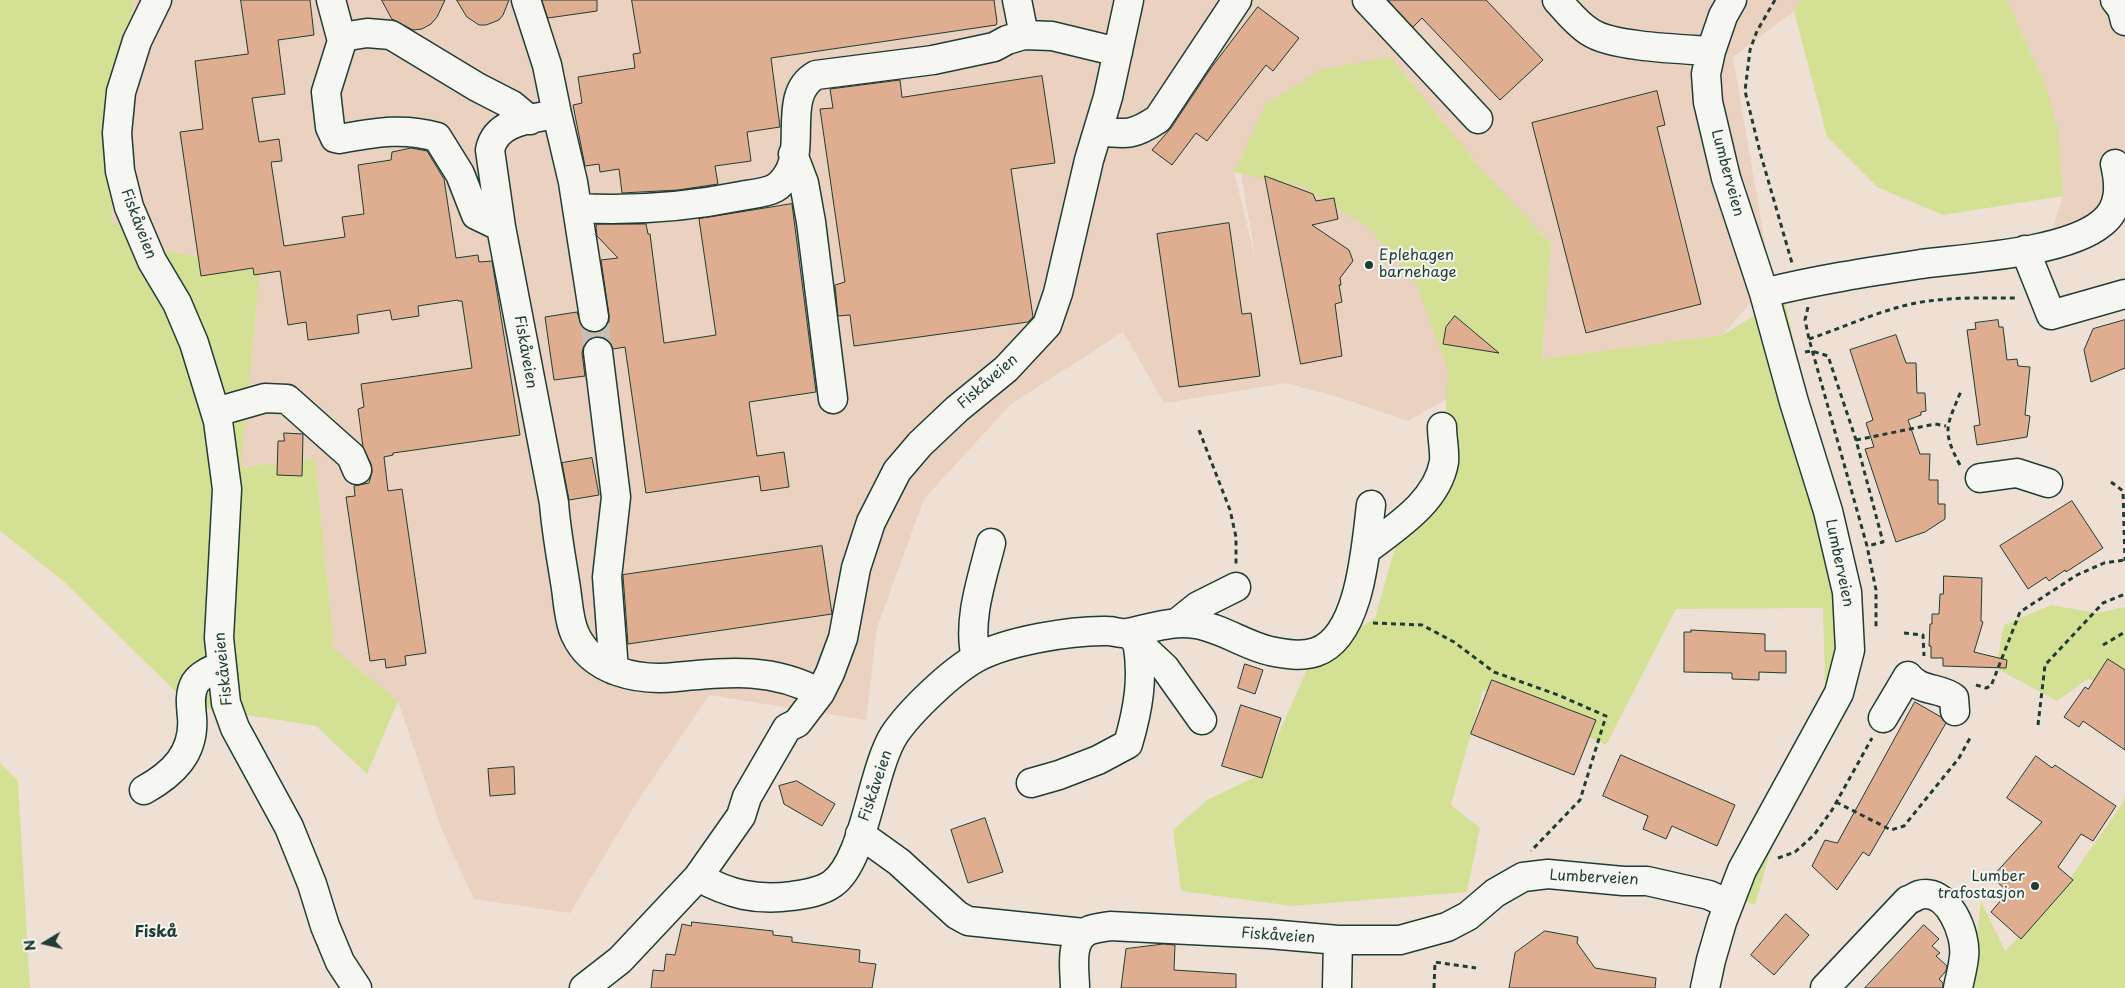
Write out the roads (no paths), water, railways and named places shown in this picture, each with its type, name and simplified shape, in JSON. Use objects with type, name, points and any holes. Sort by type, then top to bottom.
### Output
[{"type":"street","name":"Fiskåveien","points":[[157,0],[137,41],[121,92],[117,133],[120,171],[129,207],[152,261],[176,303],[194,343],[216,412],[225,460],[228,489],[219,638],[221,666],[228,709],[234,728],[289,827],[312,884],[325,926],[340,962],[356,988]]},
{"type":"street","points":[[331,0],[342,41],[326,92],[330,127],[335,138],[416,131],[437,137],[460,174],[476,215],[501,227]]},
{"type":"street","points":[[526,0],[547,65],[578,208],[594,317]]},
{"type":"street","points":[[1017,0],[1024,35]]},
{"type":"street","points":[[1099,131],[1124,134],[1142,130],[1158,118],[1237,0]]},
{"type":"street","points":[[1367,0],[1478,119]]},
{"type":"street","points":[[1557,0],[1572,18],[1591,33],[1610,41],[1711,51]]},
{"type":"street","points":[[1580,0],[1591,33]]},
{"type":"street","name":"Lumberveien","points":[[1705,988],[1711,960],[1728,904],[1742,870],[1839,693],[1850,650],[1847,592],[1828,511],[1764,293],[1726,178],[1708,102],[1706,74],[1711,51],[1723,16],[1732,0]]},
{"type":"street","points":[[2115,0],[2122,9],[2125,21]]},
{"type":"street","name":"Fiskåveien","points":[[584,988],[620,960],[698,877],[741,816],[760,803],[781,774],[801,735],[797,723],[820,693],[844,638],[856,568],[870,522],[897,471],[920,444],[957,409],[1006,369],[1047,324],[1058,293],[1089,160],[1099,131],[1128,7]]},
{"type":"street","points":[[342,41],[348,36],[367,34],[391,35],[414,47],[477,87],[512,105],[530,120],[557,114]]},
{"type":"street","points":[[578,208],[659,209],[770,190],[780,184],[788,175],[793,154],[798,94],[805,84],[816,75],[933,60],[994,47],[1007,40],[1024,35],[1052,36],[1118,52]]},
{"type":"street","name":"Fiskåveien","points":[[530,120],[512,123],[501,130],[491,142],[490,150],[501,227],[554,503],[574,633],[585,651],[604,667],[614,670],[649,678],[707,673],[772,674],[803,684],[820,693]]},
{"type":"street","points":[[793,154],[804,183],[811,222],[833,399]]},
{"type":"street","points":[[1764,293],[1853,274],[2026,250],[2086,234],[2103,223],[2114,209],[2118,196],[2118,179],[2115,164]]},
{"type":"street","points":[[2026,250],[2047,305],[2125,294]]},
{"type":"street","points":[[598,352],[616,498],[607,577],[614,670]]},
{"type":"street","points":[[216,412],[265,398],[287,400],[351,456],[357,470]]},
{"type":"street","points":[[1366,550],[1408,518],[1434,489],[1444,462],[1442,427]]},
{"type":"street","points":[[1980,478],[2017,473],[2048,483]]},
{"type":"street","name":"Fiskåveien","points":[[1178,622],[1198,624],[1265,650],[1296,655],[1317,652],[1333,642],[1348,621],[1356,598],[1366,550],[1372,505]]},
{"type":"street","points":[[976,658],[972,644],[972,632],[992,543]]},
{"type":"street","name":"Fiskåveien","points":[[698,877],[723,890],[746,896],[789,897],[813,893],[833,884],[849,866],[879,770],[894,736],[926,699],[976,658],[1016,644],[1052,637],[1110,631],[1132,637],[1178,622],[1198,606],[1236,587]]},
{"type":"street","points":[[1132,637],[1165,668],[1202,720]]},
{"type":"street","points":[[1031,783],[1059,775],[1098,760],[1128,744],[1134,722],[1141,676],[1132,637]]},
{"type":"street","points":[[144,790],[174,770],[184,756],[189,746],[193,729],[192,691],[199,678],[221,666]]},
{"type":"street","points":[[1883,718],[1908,676],[1914,684],[1948,693],[1954,698],[1955,711]]},
{"type":"street","name":"Fiskåveien","points":[[860,834],[899,862],[957,915],[968,921],[1084,933],[1110,926],[1270,934],[1338,940],[1400,940],[1447,927],[1468,916]]},
{"type":"street","name":"Lumberveien","points":[[1468,916],[1495,893],[1523,877],[1548,874],[1623,881],[1647,881],[1709,895],[1728,904]]},
{"type":"street","points":[[1825,988],[1908,900],[1920,894],[1936,896],[1949,907],[1959,922],[1965,956],[1958,988]]},
{"type":"street","points":[[1075,988],[1074,953],[1076,945],[1084,933]]},
{"type":"street","points":[[1337,988],[1338,940]]},
{"type":"tunnel","points":[[594,317],[598,352]]},
{"type":"place","name":"Eplehagen barnehage","points":[[1369,265]]},
{"type":"place","name":"Lumber trafostasjon","points":[[2035,886]]},
{"type":"district","name":"Fiskå","points":[[156,933]]}]
